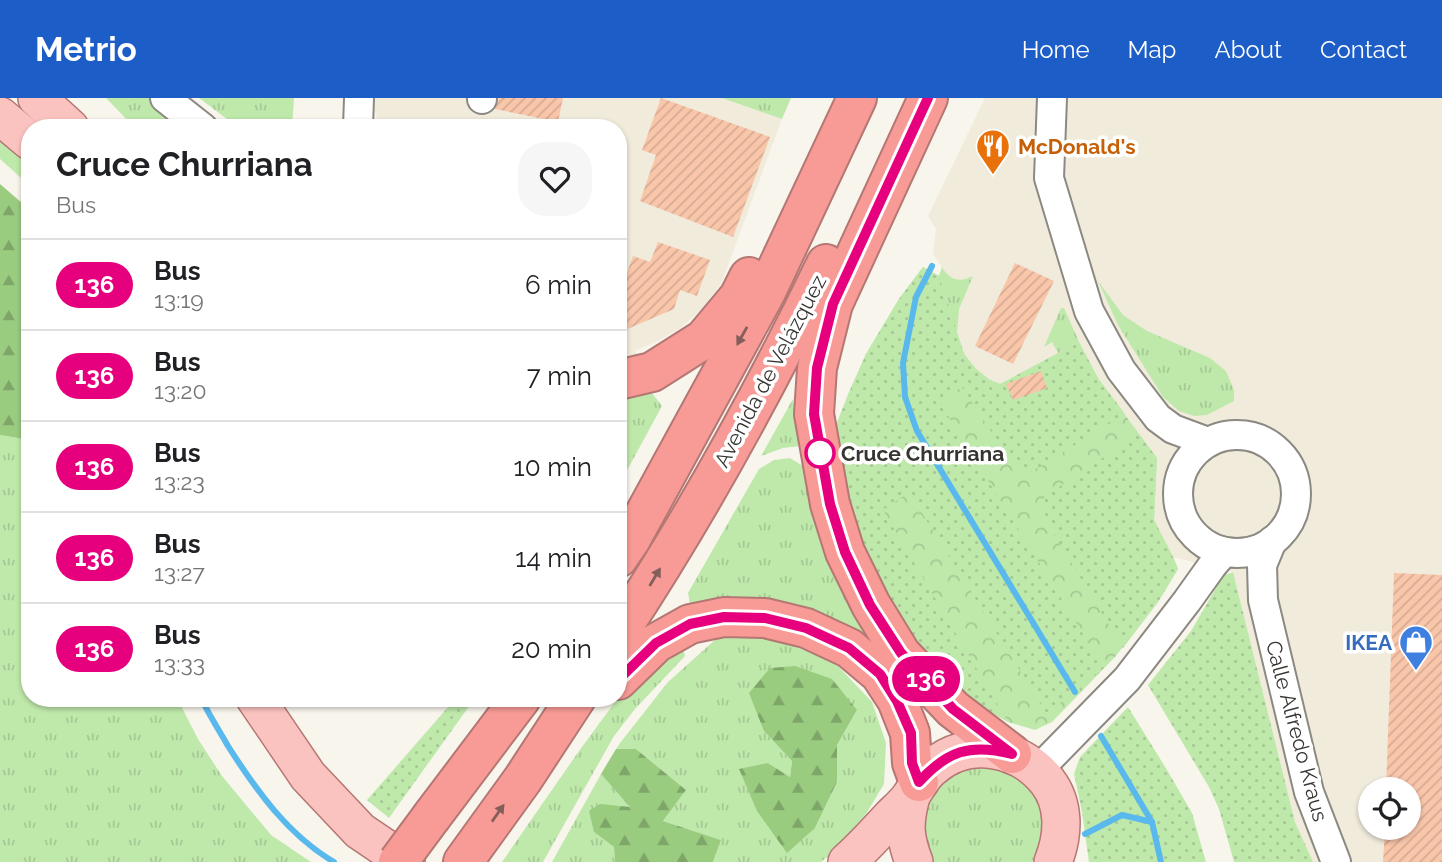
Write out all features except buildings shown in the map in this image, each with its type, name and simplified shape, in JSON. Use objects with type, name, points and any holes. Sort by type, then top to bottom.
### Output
[{"type":"highway","points":[[627,378],[652,372],[704,340],[739,297],[826,114],[840,98]]},
{"type":"highway","name":"Avenida de Velázquez","points":[[627,545],[766,292],[857,98]]},
{"type":"highway","name":"Avenida de Velázquez","points":[[627,620],[743,428],[803,312],[905,98]]},
{"type":"highway","points":[[928,98],[833,304],[817,368],[814,414],[830,504],[845,552],[870,605],[901,653],[953,709],[1025,762]]},
{"type":"highway","points":[[627,671],[656,643],[690,624],[724,617],[765,618],[806,628],[849,648],[880,674],[897,701],[911,733],[915,789]]},
{"type":"highway","points":[[438,809],[490,707]]},
{"type":"highway","points":[[398,862],[514,707]]},
{"type":"highway","points":[[469,855],[570,707]]},
{"type":"highway","points":[[523,779],[578,733],[597,707]]},
{"type":"main road","points":[[37,98],[60,119]]},
{"type":"main road","points":[[261,707],[308,776],[360,831],[405,862]]},
{"type":"main road","points":[[847,862],[933,766],[950,755],[971,749],[991,748],[1025,762],[1051,787],[1059,806],[1062,827],[1058,857]]},
{"type":"main road","points":[[914,862],[906,841],[905,818],[915,789]]},
{"type":"street","points":[[49,98],[64,119]]},
{"type":"street","points":[[165,98],[192,119]]},
{"type":"street","points":[[358,119],[359,98]]},
{"type":"street","points":[[1052,98],[1049,178],[1089,311],[1121,370],[1158,418],[1173,454],[1179,484],[1179,505],[1185,523],[1210,548],[1231,552],[1252,550],[1272,541],[1282,532],[1295,502],[1295,484],[1289,466],[1277,451],[1261,440],[1243,435],[1225,436],[1208,442],[1194,453],[1183,468],[1179,484]]},
{"type":"street","points":[[1158,418],[1173,429],[1208,442]]},
{"type":"street","points":[[1191,593],[1197,537]]},
{"type":"street","name":"Calle Alfredo Kraus","points":[[1272,541],[1262,565],[1263,600],[1309,792],[1336,862]]},
{"type":"street","points":[[1025,762],[1127,679],[1212,566],[1231,552]]},
{"type":"street","name":"Calle Alfredo Kraus","points":[[1231,552],[1263,600]]},
{"type":"shaded area","points":[[372,98],[722,98],[782,119],[721,284],[700,311],[679,329],[635,350],[637,356],[627,359],[627,119],[377,119]]},
{"type":"shaded area","points":[[985,98],[1442,98],[1442,862],[1313,862],[1295,822],[1233,572],[1173,557],[1154,520],[1157,458],[1098,377],[1079,342],[1000,384],[976,369],[964,354],[939,276],[942,267],[933,254],[936,229],[928,216]]},
{"type":"green space","points":[[106,98],[151,98],[177,119],[126,119]]},
{"type":"green space","points":[[199,98],[294,98],[293,119],[227,119]]},
{"type":"green space","points":[[722,98],[791,98],[782,119]]},
{"type":"green space","points":[[0,134],[21,148],[21,178],[0,159]]},
{"type":"green space","points":[[0,184],[21,202],[21,438],[0,435]]},
{"type":"green space","points":[[923,267],[939,276],[964,354],[976,369],[1000,384],[1079,342],[1098,378],[1157,458],[1154,520],[1178,569],[1158,602],[1115,657],[1052,722],[1035,730],[1008,722],[970,700],[898,617],[847,397],[866,354],[899,299]]},
{"type":"green space","points":[[923,267],[939,276],[964,354],[976,369],[990,380],[1000,384],[1079,342],[1098,378],[1125,414],[1031,472],[1024,473],[1015,468],[962,387],[939,401],[1104,668],[1046,713],[909,492],[883,510],[1008,722],[970,700],[936,670],[898,617],[865,554],[846,495],[832,435],[866,354],[899,299]]},
{"type":"green space","points":[[942,267],[955,279],[973,276],[959,309],[957,333],[939,276]]},
{"type":"green space","points":[[1098,281],[1123,315],[1147,331],[1210,358],[1226,371],[1234,390],[1234,401],[1207,415],[1194,416],[1179,411],[1163,397],[1118,325]]},
{"type":"green space","points":[[1061,308],[1064,308],[1079,342],[1058,353],[1052,342],[1044,347]]},
{"type":"green space","points":[[651,392],[662,406],[627,470],[627,397]]},
{"type":"green space","points":[[793,399],[801,446],[783,448],[761,456]]},
{"type":"green space","points":[[1139,434],[1157,458],[1154,520],[1178,569],[1158,602],[1123,648],[1041,513],[1041,505],[1045,496]]},
{"type":"green space","points":[[0,435],[21,438],[21,707],[182,707],[222,776],[271,835],[311,862],[0,862]]},
{"type":"green space","points":[[790,458],[803,466],[809,497],[874,644],[810,611],[781,601],[733,599],[698,607],[690,604],[688,593],[759,469],[774,460]]},
{"type":"green space","points":[[1233,572],[1295,822],[1313,862],[1234,862],[1219,809],[1209,787],[1148,685],[1191,631],[1223,576]]},
{"type":"green space","points":[[741,635],[777,639],[835,663],[872,702],[886,743],[884,784],[866,814],[821,862],[713,862],[721,840],[663,821],[686,790],[636,749],[616,749],[668,682],[716,639]],"holes":[[[857,710],[837,745],[837,782],[815,828],[768,763],[790,777],[792,761],[764,731]]]},
{"type":"green space","points":[[681,640],[685,656],[635,709],[614,736],[543,862],[502,862],[611,707],[627,707],[627,688],[646,666]]},
{"type":"green space","points":[[795,666],[832,679],[857,710],[837,745],[837,782],[815,828],[787,853],[757,811],[739,769],[768,763],[790,777],[792,761],[764,731],[749,693],[770,668]]},
{"type":"green space","points":[[448,707],[469,707],[389,818],[367,800]]},
{"type":"green space","points":[[1128,707],[1192,813],[1206,862],[1089,862],[1074,774],[1080,757]]},
{"type":"green space","points":[[616,749],[636,749],[686,790],[663,821],[721,840],[713,862],[615,862],[614,847],[594,832],[589,811],[600,804],[630,807],[601,774]]},
{"type":"green space","points":[[998,765],[1032,788],[1043,814],[1044,828],[1032,862],[933,862],[920,834],[928,795],[958,768]]},
{"type":"green space","points":[[601,774],[631,807],[594,832],[614,847],[615,862],[552,862]]},
{"type":"waterway","points":[[932,266],[916,297],[903,363],[905,397],[917,431],[1075,692]]},
{"type":"waterway","points":[[206,707],[228,746],[274,810],[302,839],[334,862]]},
{"type":"waterway","points":[[1101,736],[1152,822],[1161,862]]},
{"type":"waterway","points":[[1085,834],[1122,815],[1152,822]]},
{"type":"bus line","name":"136","points":[[627,670],[656,643],[690,624],[724,617],[765,618],[806,628],[849,648],[880,674],[897,701],[911,733],[912,763],[919,782],[933,766],[950,755],[971,749],[991,748],[1012,754],[953,709],[901,653],[870,605],[845,552],[830,504],[814,414],[817,368],[833,304],[928,98]]},
{"type":"place","name":"McDonald's","points":[[993,176]]},
{"type":"place","name":"Cruce Churriana","points":[[820,453]]},
{"type":"place","name":"IKEA","points":[[1416,672]]}]
